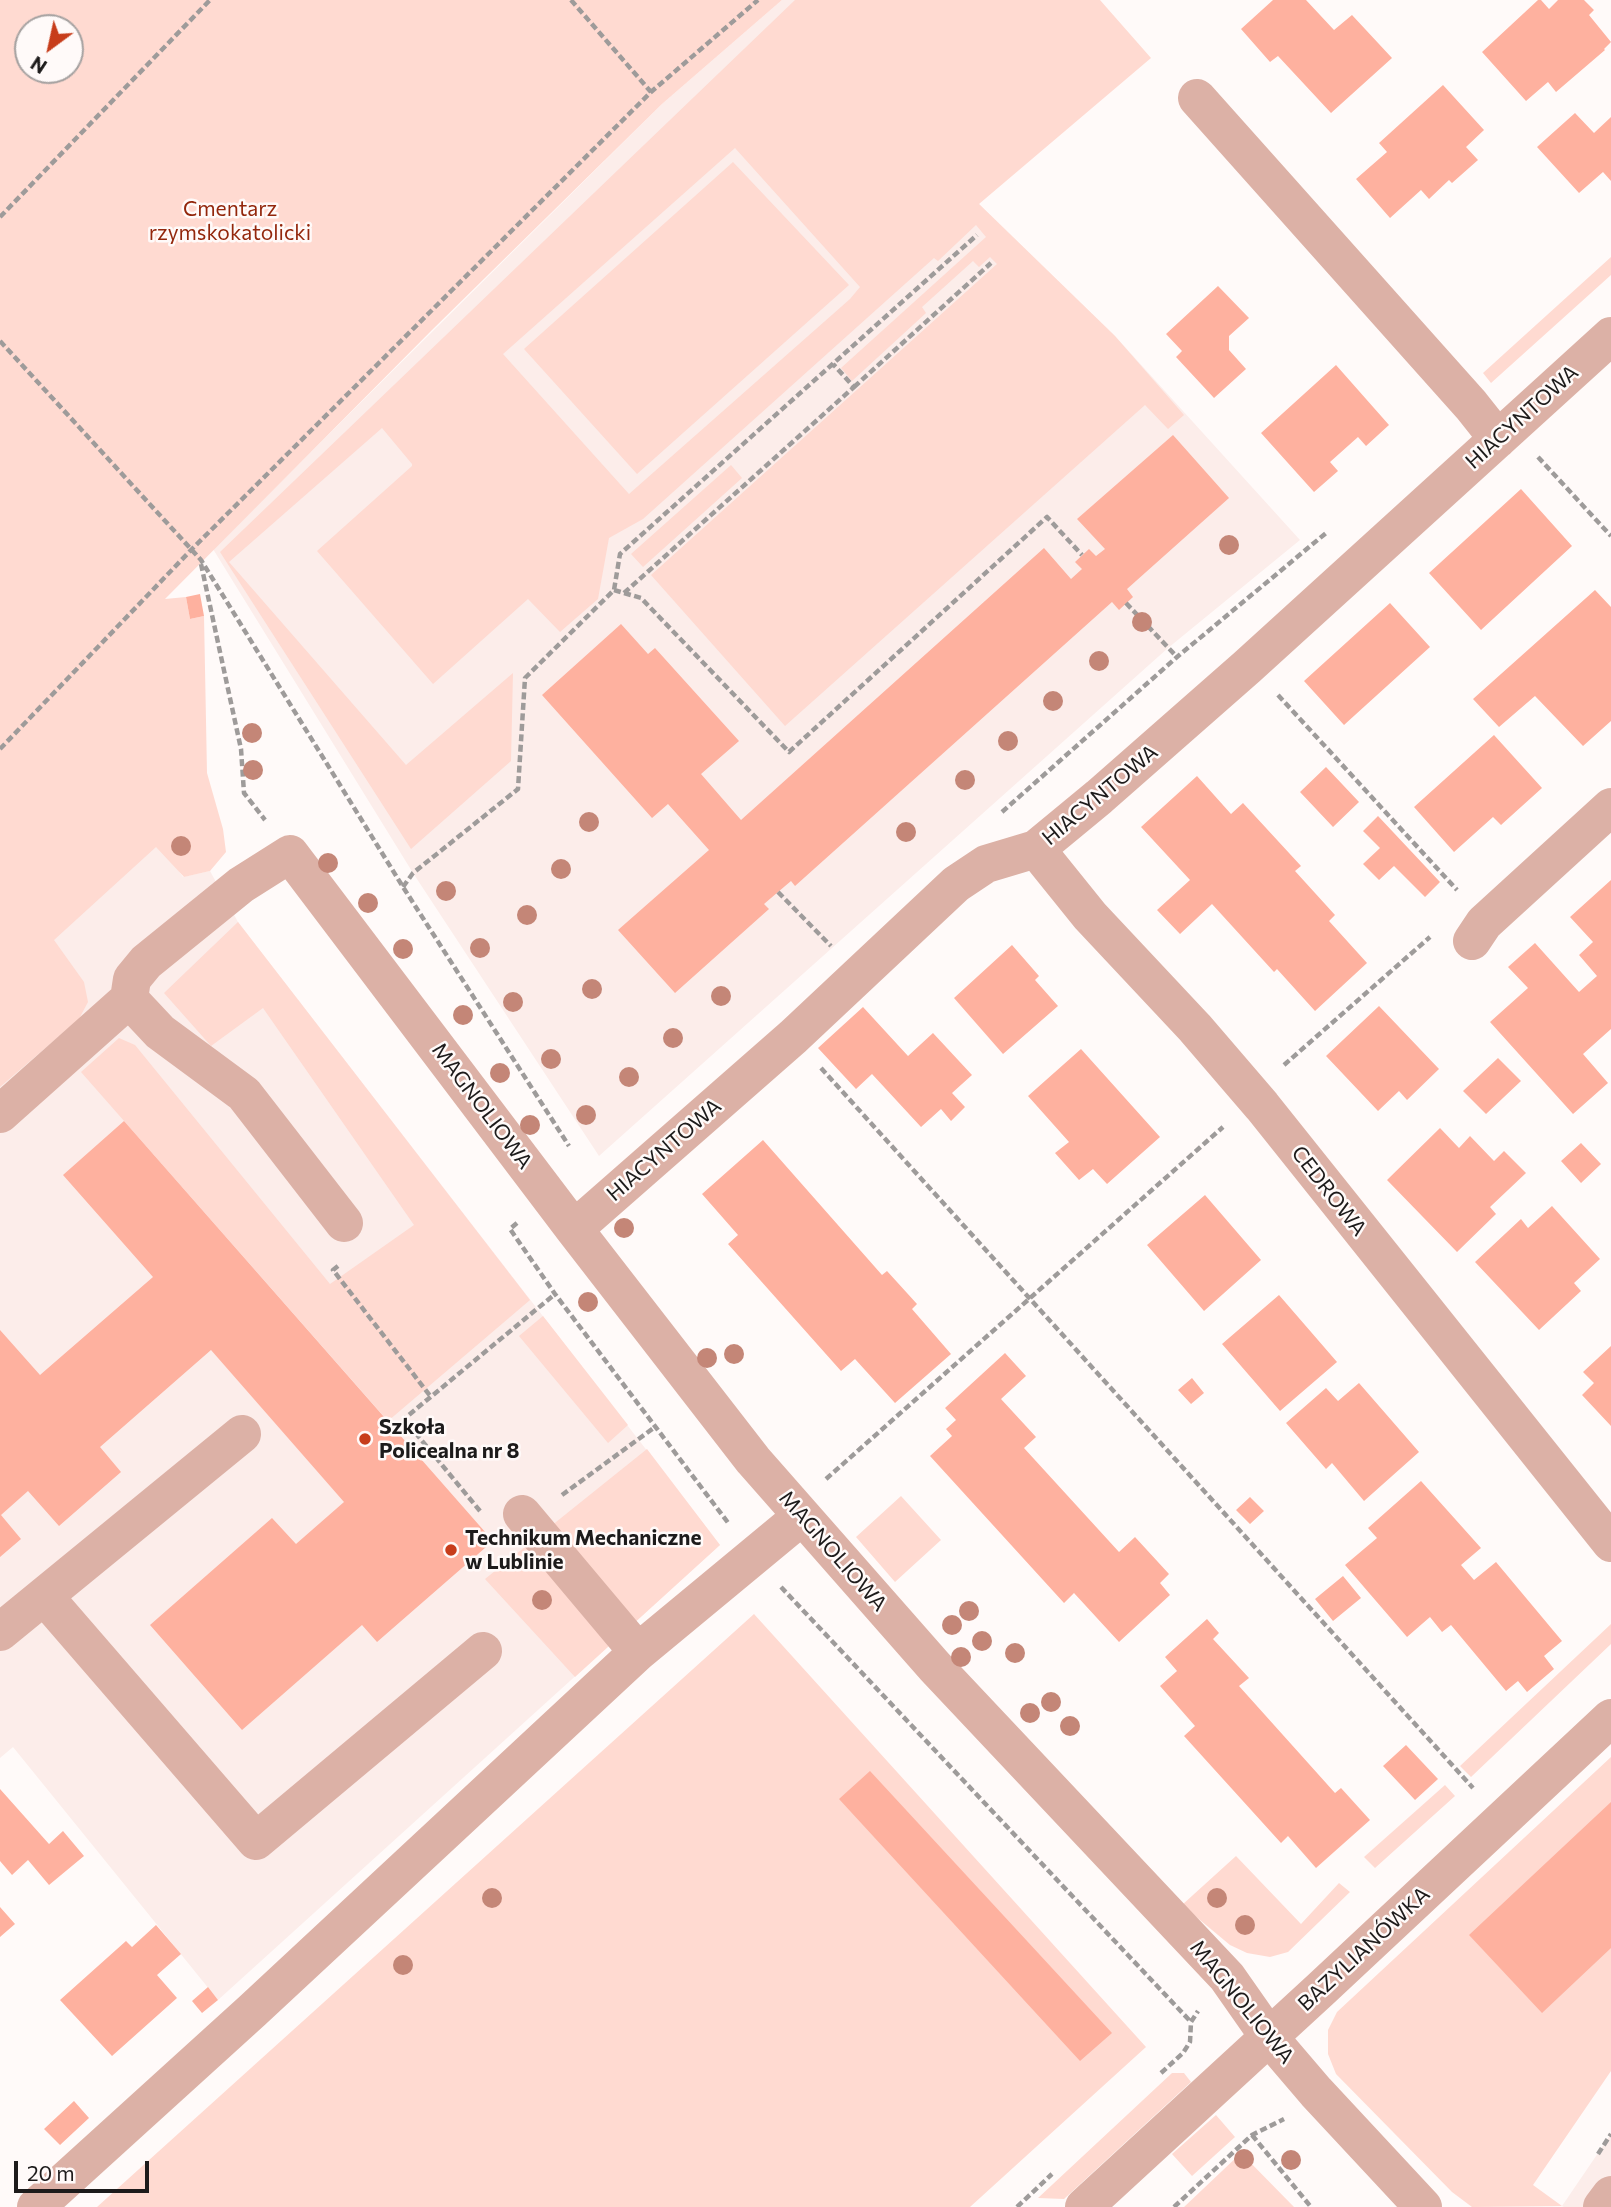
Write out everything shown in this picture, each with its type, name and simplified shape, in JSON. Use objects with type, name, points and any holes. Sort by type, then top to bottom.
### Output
[{"type":"street","points":[[1196,98],[1461,394],[1498,439]]},
{"type":"street","name":"HIACYNTOWA","points":[[574,1229],[793,1037],[957,884],[986,864],[1036,849],[1209,701],[1611,336]]},
{"type":"street","points":[[1464,931],[1611,807]]},
{"type":"street","name":"CEDROWA","points":[[1036,849],[1090,916],[1195,1028],[1262,1106],[1611,1543]]},
{"type":"street","points":[[0,1114],[129,999],[132,979],[146,962],[241,885],[290,854]]},
{"type":"street","name":"MAGNOLIOWA","points":[[290,854],[753,1460],[810,1502],[936,1667],[1227,1977],[1269,2036],[1316,2092],[1423,2207]]},
{"type":"street","points":[[129,999],[160,1032],[244,1094],[344,1223]]},
{"type":"street","points":[[0,1632],[242,1434]]},
{"type":"street","points":[[36,2207],[638,1653],[810,1502]]},
{"type":"street","points":[[525,1517],[638,1653]]},
{"type":"street","points":[[44,1595],[256,1840],[483,1651]]},
{"type":"street","name":"BAZYLIANÓWKA","points":[[1084,2207],[1611,1718]]},
{"type":"street","points":[[1602,2207],[1611,2195]]},
{"type":"path","points":[[0,217],[210,0]]},
{"type":"path","points":[[571,0],[651,92]]},
{"type":"path","points":[[0,749],[192,549],[651,92],[758,0]]},
{"type":"path","points":[[403,887],[413,873],[519,789],[525,678],[614,590],[620,554],[977,234]]},
{"type":"path","points":[[624,593],[990,263]]},
{"type":"path","points":[[0,341],[201,560],[403,887],[576,1157]]},
{"type":"path","points":[[833,363],[854,387]]},
{"type":"path","points":[[614,590],[641,598],[789,752],[1047,517],[1083,555]]},
{"type":"path","points":[[201,560],[242,749],[244,793],[290,854]]},
{"type":"path","points":[[1000,814],[1177,657],[1126,603]]},
{"type":"path","points":[[1276,693],[1469,903],[1464,931],[1281,1068]]},
{"type":"path","points":[[778,892],[832,948]]},
{"type":"path","points":[[793,1037],[1475,1789]]},
{"type":"path","points":[[810,1502],[1029,1299],[1226,1124]]},
{"type":"path","points":[[344,1223],[362,1247],[333,1270],[431,1397]]},
{"type":"path","points":[[555,1294],[404,1419],[504,1540],[525,1517],[655,1427]]},
{"type":"path","points":[[1184,2053],[1190,2042],[1191,2022],[1205,2000]]},
{"type":"path","points":[[1174,2207],[1252,2136],[1291,2115]]},
{"type":"path","points":[[1252,2136],[1311,2207]]},
{"type":"shaded area","points":[[782,0],[795,0],[979,204],[1115,336],[1300,540],[1168,648],[599,1156],[413,873],[213,549],[662,104]]},
{"type":"shaded area","points":[[61,707],[183,877],[210,871],[238,922],[720,1545],[218,2000],[13,1747],[0,1758],[0,770]]},
{"type":"shaded area","points":[[1611,2134],[1611,2207],[1562,2206]]},
{"type":"green space","name":"Cmentarz rzymskokatolicki","points":[[0,0],[782,0],[662,104],[432,330],[165,599],[186,597],[190,619],[204,616],[207,773],[223,829],[226,852],[210,871],[184,877],[156,847],[54,940],[84,982],[88,1002],[79,1019],[0,1087]]},
{"type":"green space","points":[[795,0],[1100,0],[1151,58],[979,204],[1115,336],[1184,415],[1168,429],[1145,405],[785,726],[651,575],[997,264],[990,257],[979,267],[973,261],[922,307],[926,313],[852,381],[841,368],[986,237],[976,225],[938,261],[934,258],[643,519],[609,538],[598,599],[560,632],[528,599],[433,684],[317,551],[412,466],[382,428],[229,562],[406,765],[513,673],[511,761],[411,849],[220,552]],"holes":[[[735,148],[860,287],[850,299],[629,494],[503,354]]]},
{"type":"green space","points":[[733,162],[849,285],[637,474],[524,349]]},
{"type":"green space","points":[[1611,257],[1611,275],[1491,383],[1483,373]]},
{"type":"green space","points":[[731,465],[742,478],[643,567],[631,554]]},
{"type":"green space","points":[[238,922],[530,1300],[388,1421],[81,1072],[119,1038],[135,1045],[330,1284],[414,1225],[263,1008],[211,1046],[164,993]]},
{"type":"green space","points":[[543,1316],[628,1425],[608,1443],[519,1336]]},
{"type":"green space","points":[[647,1449],[720,1545],[575,1677],[485,1579]]},
{"type":"green space","points":[[901,1496],[941,1540],[895,1582],[856,1537]]},
{"type":"green space","points":[[754,1614],[1146,2047],[970,2207],[97,2207]]},
{"type":"green space","points":[[1611,1624],[1611,1644],[1471,1777],[1460,1766]]},
{"type":"green space","points":[[1611,1757],[1611,2071],[1533,2185],[1562,2206],[1472,2207],[1452,2192],[1336,2074],[1328,2054],[1328,2030],[1337,2012]]},
{"type":"green space","points":[[1445,1785],[1455,1796],[1375,1868],[1364,1857]]},
{"type":"green space","points":[[1236,1856],[1301,1924],[1339,1883],[1350,1892],[1288,1952],[1270,1957],[1247,1953],[1230,1945],[1182,1905]]},
{"type":"green space","points":[[1172,2073],[1184,2073],[1191,2082],[1064,2199],[1038,2198]]},
{"type":"green space","points":[[1216,2115],[1235,2137],[1192,2176],[1172,2154]]},
{"type":"green space","points":[[1241,2153],[1294,2207],[1184,2207]]},
{"type":"building","points":[[1273,0],[1306,0],[1334,30],[1352,15],[1392,58],[1331,113],[1278,56],[1270,62],[1241,29]]},
{"type":"building","points":[[1538,0],[1549,9],[1558,0],[1584,0],[1594,10],[1589,15],[1611,42],[1556,92],[1548,82],[1526,101],[1482,52]]},
{"type":"building","points":[[1443,85],[1484,130],[1466,147],[1478,160],[1452,183],[1449,180],[1429,199],[1421,190],[1390,218],[1356,179],[1387,152],[1379,143]]},
{"type":"building","points":[[1575,113],[1594,133],[1611,117],[1611,181],[1603,172],[1579,193],[1537,147]]},
{"type":"building","points":[[1218,286],[1249,318],[1229,336],[1229,350],[1246,369],[1214,398],[1176,357],[1182,351],[1166,334]]},
{"type":"building","points":[[1336,365],[1389,425],[1366,446],[1358,437],[1330,462],[1338,471],[1314,492],[1261,433]]},
{"type":"building","points":[[1173,435],[1229,498],[1127,589],[1133,597],[1119,610],[1112,602],[795,886],[791,881],[764,904],[769,909],[675,993],[618,930],[709,850],[668,804],[652,818],[542,695],[621,624],[648,654],[655,648],[739,741],[701,774],[741,820],[1044,548],[1071,579],[1082,569],[1075,562],[1089,549],[1096,556],[1105,549],[1077,519]]},
{"type":"building","points":[[1521,489],[1572,546],[1481,630],[1429,573]]},
{"type":"building","points":[[1595,590],[1611,607],[1611,721],[1583,746],[1535,696],[1499,727],[1473,699]]},
{"type":"building","points":[[200,594],[204,616],[190,619],[186,597]]},
{"type":"building","points":[[1390,603],[1430,647],[1344,725],[1304,681]]},
{"type":"building","points":[[1494,735],[1542,788],[1501,825],[1493,817],[1454,852],[1414,807]]},
{"type":"building","points":[[1326,767],[1359,802],[1333,827],[1300,792]]},
{"type":"building","points":[[1197,776],[1231,814],[1243,803],[1301,866],[1295,871],[1335,915],[1329,921],[1367,963],[1315,1011],[1277,969],[1274,972],[1212,904],[1180,934],[1157,910],[1190,880],[1141,827]]},
{"type":"building","points":[[1378,816],[1440,882],[1425,897],[1394,866],[1379,880],[1363,864],[1380,848],[1363,831]]},
{"type":"building","points":[[1611,880],[1611,1029],[1583,1054],[1608,1083],[1573,1114],[1490,1022],[1528,988],[1508,967],[1535,943],[1579,992],[1597,976],[1579,955],[1593,942],[1570,917]]},
{"type":"building","points":[[1012,945],[1039,976],[1035,980],[1058,1006],[1003,1054],[954,998]]},
{"type":"building","points":[[1379,1006],[1439,1069],[1407,1100],[1399,1091],[1378,1111],[1326,1056]]},
{"type":"building","points":[[863,1007],[908,1056],[933,1033],[972,1075],[952,1093],[965,1107],[951,1121],[941,1109],[921,1127],[872,1074],[856,1089],[818,1048]]},
{"type":"building","points":[[1081,1049],[1160,1137],[1107,1184],[1093,1169],[1079,1180],[1055,1153],[1069,1142],[1028,1096]]},
{"type":"building","points":[[1498,1058],[1521,1081],[1486,1114],[1463,1091]]},
{"type":"building","points":[[124,1121],[493,1541],[377,1642],[362,1625],[242,1730],[150,1625],[272,1518],[296,1544],[344,1502],[211,1350],[100,1447],[121,1472],[59,1526],[28,1491],[1,1515],[21,1539],[0,1557],[0,1330],[40,1375],[153,1277],[63,1175]]},
{"type":"building","points":[[1440,1128],[1459,1148],[1470,1136],[1494,1161],[1504,1151],[1526,1173],[1490,1207],[1496,1214],[1457,1252],[1387,1180]]},
{"type":"building","points":[[763,1140],[882,1275],[887,1271],[917,1304],[912,1309],[951,1354],[895,1403],[855,1359],[841,1371],[728,1244],[738,1235],[702,1194]]},
{"type":"building","points":[[1581,1143],[1601,1164],[1581,1183],[1561,1161]]},
{"type":"building","points":[[1205,1195],[1261,1260],[1204,1311],[1147,1245]]},
{"type":"building","points":[[1552,1206],[1600,1259],[1574,1283],[1581,1291],[1539,1330],[1475,1262],[1521,1219],[1528,1228]]},
{"type":"building","points":[[1279,1295],[1337,1362],[1280,1411],[1222,1344]]},
{"type":"building","points":[[1611,1346],[1611,1426],[1582,1395],[1594,1383],[1583,1372]]},
{"type":"building","points":[[1005,1353],[1026,1376],[1001,1399],[1036,1437],[1024,1448],[1119,1552],[1135,1537],[1169,1574],[1160,1583],[1170,1595],[1119,1642],[1074,1593],[1064,1603],[930,1456],[952,1436],[946,1429],[956,1420],[945,1408]]},
{"type":"building","points":[[1192,1378],[1204,1393],[1191,1404],[1178,1390]]},
{"type":"building","points":[[1359,1383],[1419,1452],[1364,1501],[1332,1463],[1326,1469],[1286,1423],[1326,1388],[1338,1401]]},
{"type":"building","points":[[1421,1481],[1481,1548],[1461,1565],[1474,1580],[1496,1562],[1562,1641],[1544,1656],[1554,1669],[1527,1692],[1518,1681],[1506,1691],[1451,1625],[1442,1632],[1430,1617],[1407,1637],[1345,1565],[1377,1538],[1368,1528]]},
{"type":"building","points":[[1250,1497],[1264,1511],[1250,1524],[1236,1510]]},
{"type":"building","points":[[1343,1576],[1361,1598],[1333,1621],[1315,1599]]},
{"type":"building","points":[[1207,1619],[1219,1633],[1213,1639],[1249,1678],[1239,1686],[1335,1793],[1341,1788],[1370,1820],[1316,1868],[1288,1836],[1281,1843],[1184,1736],[1195,1726],[1160,1686],[1177,1671],[1165,1657]]},
{"type":"building","points":[[1406,1745],[1438,1779],[1415,1800],[1383,1766]]},
{"type":"building","points":[[870,1771],[1112,2033],[1080,2061],[839,1799]]},
{"type":"building","points":[[0,1789],[49,1844],[63,1831],[84,1856],[49,1885],[28,1860],[12,1875],[0,1861]]},
{"type":"building","points":[[1611,1802],[1611,1948],[1542,2013],[1469,1935]]},
{"type":"building","points":[[0,1907],[15,1924],[0,1937]]},
{"type":"building","points":[[156,1925],[181,1954],[157,1975],[177,1998],[112,2056],[60,2000],[126,1941],[132,1947]]},
{"type":"building","points":[[208,1987],[218,2000],[202,2013],[192,2001]]},
{"type":"building","points":[[74,2101],[89,2118],[60,2145],[44,2129]]},
{"type":"place","name":"Szkoła Policealna nr 8","points":[[365,1439]]},
{"type":"place","name":"Technikum Mechaniczne w Lublinie","points":[[451,1550]]}]
